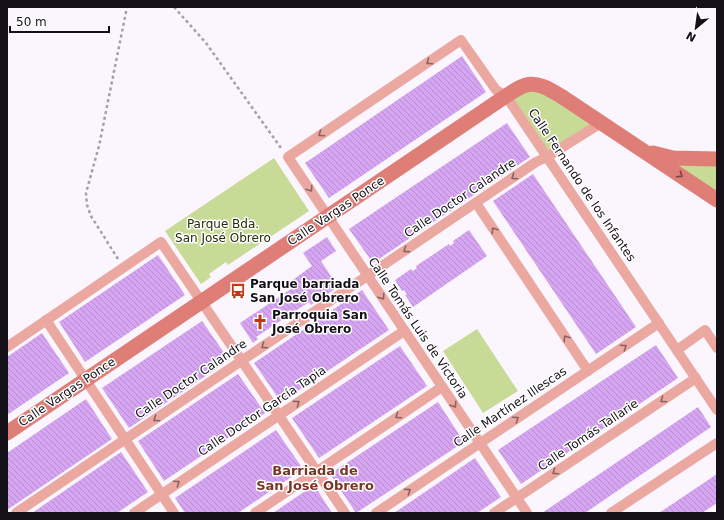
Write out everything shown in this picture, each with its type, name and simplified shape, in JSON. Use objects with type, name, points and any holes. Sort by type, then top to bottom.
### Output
[{"type":"street","name":"Calle Fernando de los Infantes","points":[[288,157],[461,40],[496,90],[506,96],[717,410]]},
{"type":"street","name":"Calle Vargas Ponce","points":[[7,433],[506,96],[526,85],[535,85],[554,92],[601,123]]},
{"type":"street","points":[[601,123],[632,143],[654,153],[673,158],[717,159]]},
{"type":"street","points":[[601,123],[717,200]]},
{"type":"street","name":"Calle Doctor Calandre","points":[[16,513],[536,162],[547,157],[601,123]]},
{"type":"street","name":"Calle Tomás Luis de Victoria","points":[[288,157],[527,513]]},
{"type":"street","points":[[476,203],[588,371]]},
{"type":"street","points":[[7,347],[161,242],[345,513]]},
{"type":"street","points":[[46,320],[174,513]]},
{"type":"street","name":"Calle Martínez Illescas","points":[[376,513],[659,323]]},
{"type":"street","name":"Calle Doctor García Tapia","points":[[134,513],[404,330]]},
{"type":"street","points":[[677,350],[706,330],[717,348]]},
{"type":"street","name":"Calle Tomás Tallarie","points":[[494,513],[696,378]]},
{"type":"street","points":[[255,513],[442,387]]},
{"type":"street","points":[[612,513],[717,443]]},
{"type":"path","points":[[123,268],[91,216],[87,205],[86,193],[99,146],[127,7]]},
{"type":"path","points":[[174,7],[206,43],[288,157]]},
{"type":"green space","points":[[526,85],[601,123],[547,157],[506,96]]},
{"type":"green space","points":[[642,149],[717,159],[717,200]]},
{"type":"green space","name":"Parque Bda. San José Obrero","points":[[274,158],[309,211],[228,265],[226,262],[209,274],[211,277],[201,284],[165,231]]},
{"type":"green space","points":[[477,329],[518,391],[483,413],[443,351]]},
{"type":"building","points":[[462,56],[486,92],[329,198],[305,163]]},
{"type":"building","points":[[507,123],[530,157],[373,263],[349,229]]},
{"type":"building","points":[[533,174],[636,327],[596,354],[493,201]]},
{"type":"building","points":[[469,230],[487,256],[413,307],[405,295],[407,294],[404,290],[402,291],[395,280],[411,269],[413,271],[417,268],[416,266],[449,244],[450,246],[454,243],[453,241]]},
{"type":"building","points":[[327,237],[336,251],[321,261],[338,287],[311,305],[309,302],[256,337],[258,339],[253,343],[240,323],[294,287],[290,282],[312,266],[303,253]]},
{"type":"building","points":[[158,255],[185,295],[85,362],[59,322]]},
{"type":"building","points":[[362,290],[389,330],[281,402],[254,363]]},
{"type":"building","points":[[202,321],[229,360],[129,428],[102,388]]},
{"type":"building","points":[[42,333],[69,373],[7,415],[7,357]]},
{"type":"building","points":[[656,345],[678,378],[521,484],[498,450]]},
{"type":"building","points":[[400,346],[427,386],[319,458],[292,418]]},
{"type":"building","points":[[238,374],[265,413],[164,481],[138,441]]},
{"type":"building","points":[[86,399],[112,439],[7,510],[7,453]]},
{"type":"building","points":[[438,402],[464,442],[356,513],[330,474]]},
{"type":"building","points":[[698,407],[711,427],[585,513],[542,513]]},
{"type":"building","points":[[276,430],[303,469],[238,513],[185,513],[175,498]]},
{"type":"building","points":[[121,452],[148,492],[117,513],[32,513]]},
{"type":"building","points":[[475,458],[501,497],[477,513],[394,513]]},
{"type":"building","points":[[717,474],[717,503],[702,513],[659,513]]},
{"type":"building","points":[[314,485],[332,513],[273,513]]},
{"type":"place","name":"Parque barriada San José Obrero","points":[[238,291]]},
{"type":"place","name":"Parroquia San José Obrero","points":[[260,322]]},
{"type":"district","name":"Barriada de San José Obrero","points":[[315,478]]}]
